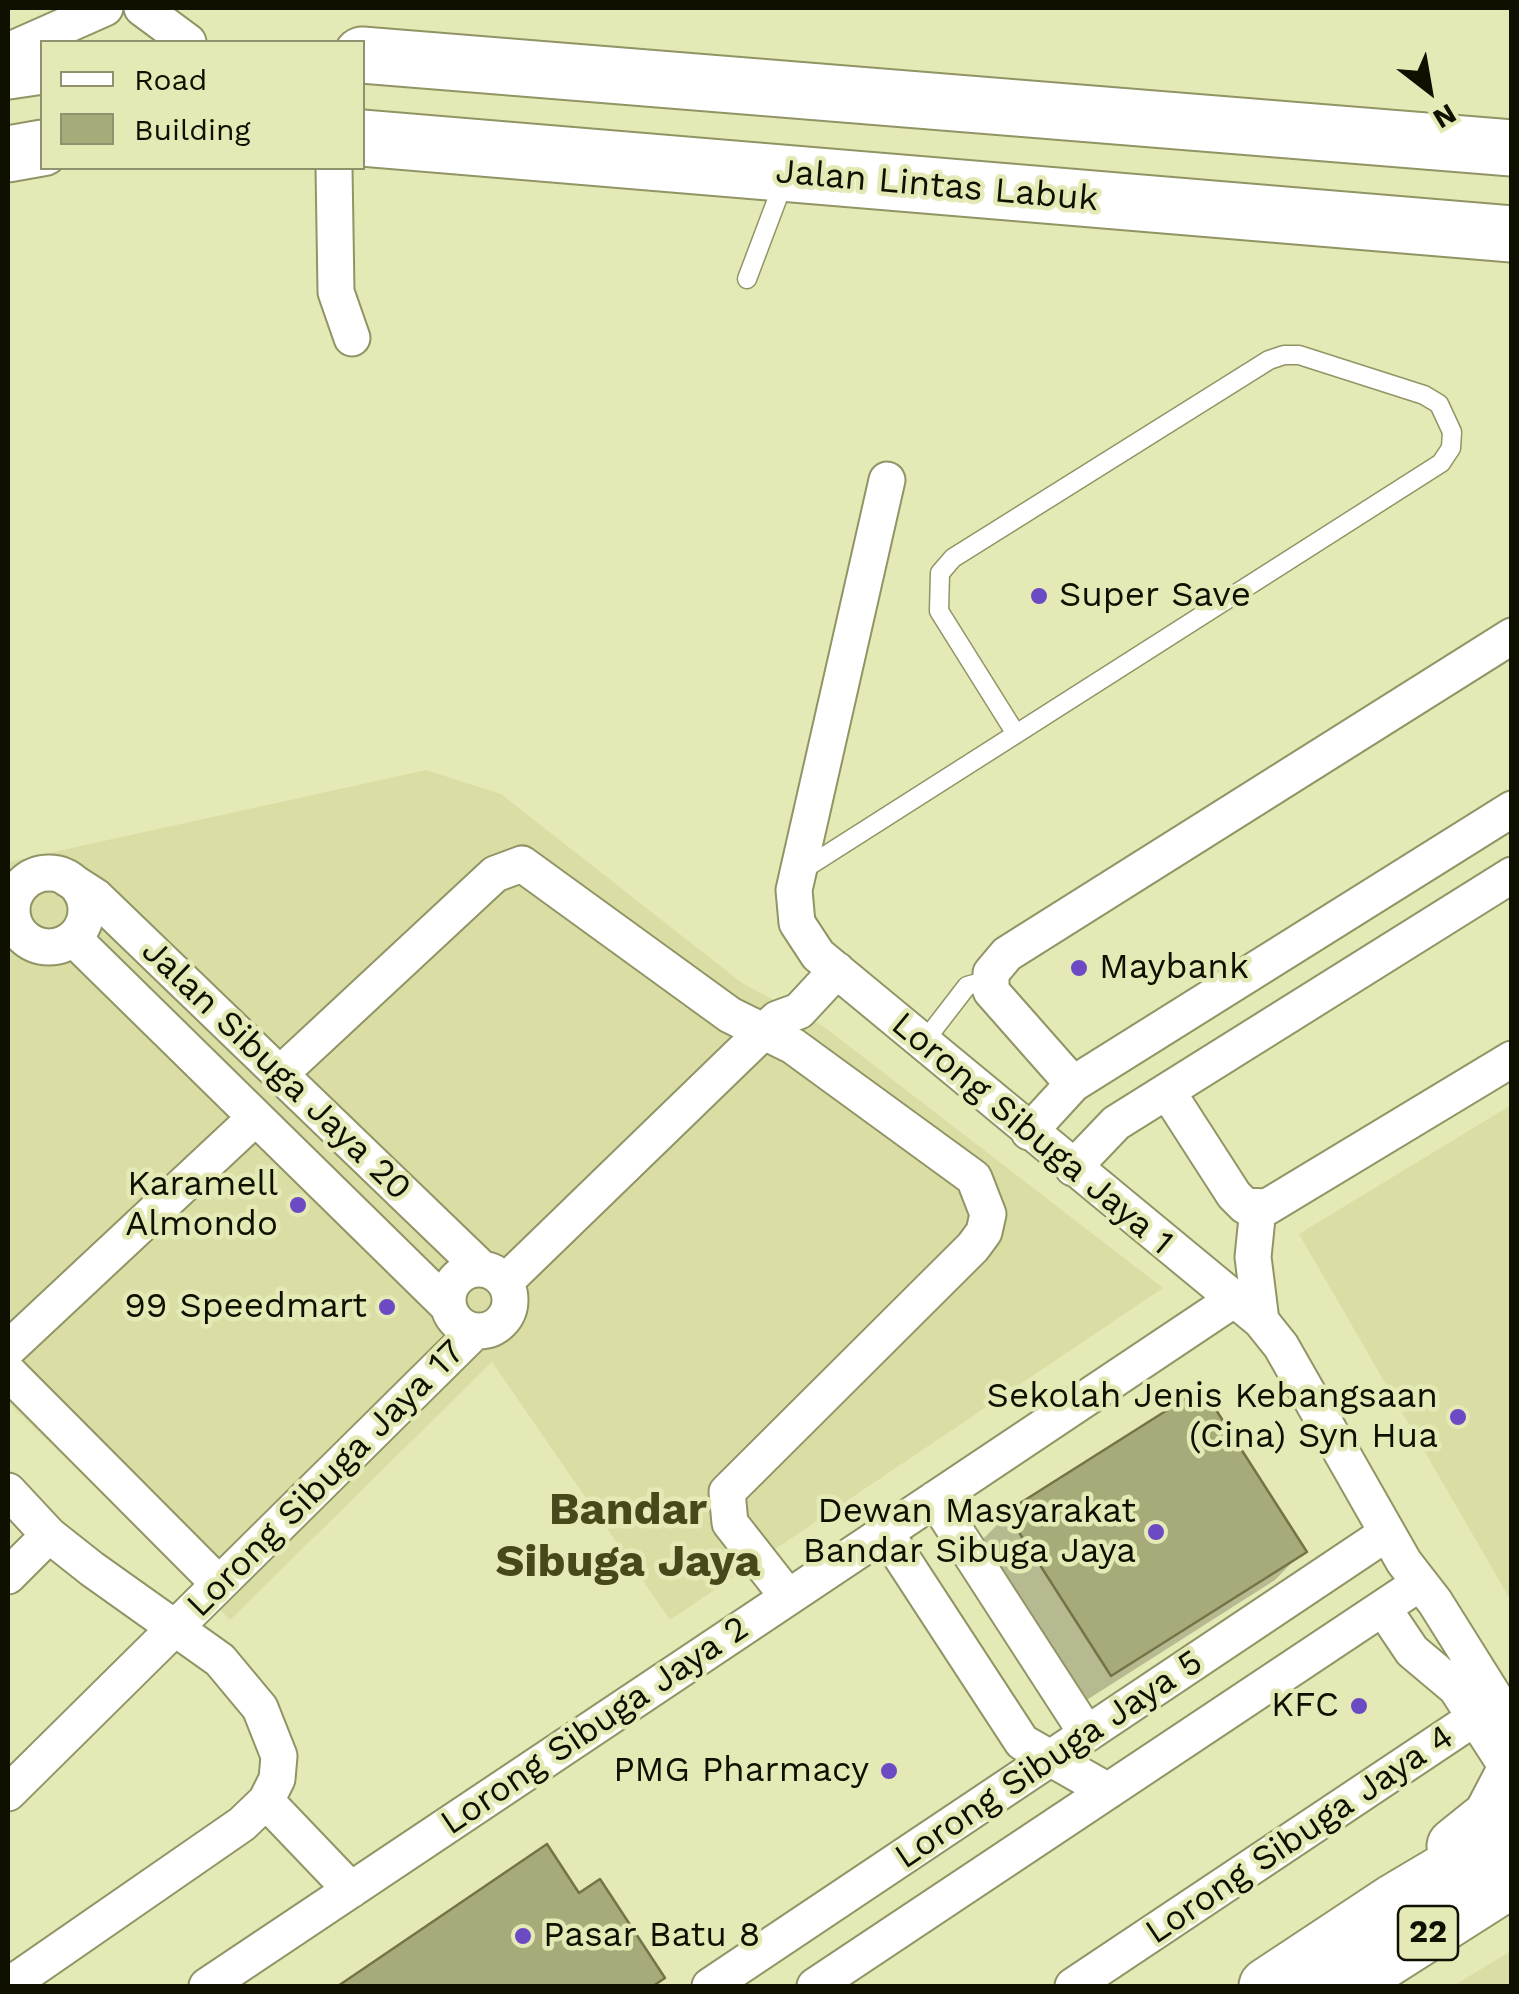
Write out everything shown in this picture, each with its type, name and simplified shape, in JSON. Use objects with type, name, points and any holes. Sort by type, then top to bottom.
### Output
[{"type":"main road","points":[[365,55],[1512,148]]},
{"type":"main road","points":[[8,70],[40,66]]},
{"type":"main road","name":"Jalan Lintas Labuk","points":[[365,138],[1512,234]]},
{"type":"main road","points":[[8,154],[40,148]]},
{"type":"main road","points":[[1394,1902],[1427,1864],[1490,1817],[1512,1776]]},
{"type":"main road","name":"22","points":[[1267,1986],[1394,1902],[1512,1832]]},
{"type":"main road","name":"22","points":[[1344,1986],[1512,1879]]},
{"type":"street","points":[[8,51],[105,8]]},
{"type":"street","points":[[142,8],[182,40]]},
{"type":"street","points":[[334,170],[336,292],[352,338]]},
{"type":"street","name":"Lorong Sibuga Jaya 1","points":[[886,480],[793,904],[797,922],[828,963],[1247,1310],[1282,1346],[1387,1533],[1512,1725]]},
{"type":"street","points":[[1073,1084],[991,991],[988,980],[1014,949],[1512,636]]},
{"type":"street","points":[[1029,1132],[1073,1084],[1512,809]]},
{"type":"street","points":[[8,1349],[261,1124],[281,1075],[495,874],[513,864],[531,867],[730,1015],[771,1025],[793,1046],[974,1178],[988,1214],[984,1232],[974,1248],[727,1492],[730,1522],[788,1597]]},
{"type":"street","points":[[1073,1168],[1116,1123],[1512,875]]},
{"type":"street","points":[[34,876],[65,876],[82,893],[85,918],[72,938],[50,946],[18,950],[10,899],[34,876]]},
{"type":"street","name":"Jalan Sibuga Jaya 20","points":[[65,876],[96,896],[494,1275]]},
{"type":"street","name":"Jalan Sibuga Jaya 20","points":[[72,938],[449,1307]]},
{"type":"street","points":[[494,1275],[511,1302],[503,1320],[495,1328],[475,1331],[458,1324],[449,1307],[456,1278],[494,1275],[771,1025],[799,1011],[828,963]]},
{"type":"street","points":[[1167,1091],[1234,1196],[1245,1206],[1258,1208],[1275,1204],[1512,1059]]},
{"type":"street","points":[[1247,1310],[1258,1208]]},
{"type":"street","name":"Lorong Sibuga Jaya 2","points":[[207,1986],[935,1499],[1247,1310]]},
{"type":"street","name":"Lorong Sibuga Jaya 17","points":[[8,1792],[475,1331]]},
{"type":"street","points":[[8,1372],[220,1584]]},
{"type":"street","points":[[8,1491],[49,1535],[220,1660],[260,1708],[279,1756],[277,1779],[266,1801],[242,1824],[8,1986]]},
{"type":"street","points":[[935,1499],[1087,1734]]},
{"type":"street","points":[[885,1532],[1022,1742],[1108,1791]]},
{"type":"street","name":"Lorong Sibuga Jaya 5","points":[[710,1986],[1387,1533]]},
{"type":"street","points":[[8,1576],[49,1535]]},
{"type":"street","points":[[1332,1570],[1373,1615],[1448,1680],[1476,1716],[1512,1776]]},
{"type":"street","name":"Lorong Sibuga Jaya 5","points":[[815,1986],[1420,1583]]},
{"type":"street","name":"Lorong Sibuga Jaya 4","points":[[1073,1986],[1476,1716]]},
{"type":"street","points":[[266,1801],[351,1890]]},
{"type":"lane","points":[[747,279],[787,173]]},
{"type":"lane","points":[[800,872],[1441,463],[1450,448],[1452,432],[1439,404],[1424,395],[1299,355],[1284,355],[1252,370],[953,558],[940,573],[939,611],[1016,734]]},
{"type":"lane","points":[[923,1042],[967,986],[988,980]]},
{"type":"shaded area","points":[[426,770],[501,794],[742,983],[823,1026],[1163,1288],[670,1620],[492,1362],[230,1620],[8,1402],[8,862]]},
{"type":"shaded area","name":"Sekolah Jenis Kebangsaan (Cina) Syn Hua","points":[[1511,1105],[1511,1601],[1299,1234]]},
{"type":"shaded area","points":[[1511,1951],[1511,1986],[1453,1986]]},
{"type":"building","name":"Dewan Masyarakat Bandar Sibuga Jaya","points":[[1202,1388],[1307,1552],[1111,1676],[1006,1512]]},
{"type":"building","name":"Pasar Batu 8","points":[[547,1844],[579,1893],[600,1879],[665,1978],[653,1986],[338,1986]]},
{"type":"place","name":"Super Save","points":[[1039,596]]},
{"type":"place","name":"Maybank","points":[[1079,968]]},
{"type":"place","name":"Karamell Almondo","points":[[298,1205]]},
{"type":"place","name":"99 Speedmart","points":[[387,1307]]},
{"type":"place","name":"Sekolah Jenis Kebangsaan (Cina) Syn Hua","points":[[1458,1417]]},
{"type":"place","name":"Dewan Masyarakat Bandar Sibuga Jaya","points":[[1156,1532]]},
{"type":"place","name":"KFC","points":[[1359,1706]]},
{"type":"place","name":"PMG Pharmacy","points":[[889,1771]]},
{"type":"place","name":"Pasar Batu 8","points":[[523,1936]]},
{"type":"district","name":"Bandar Sibuga Jaya","points":[[628,1537]]}]
